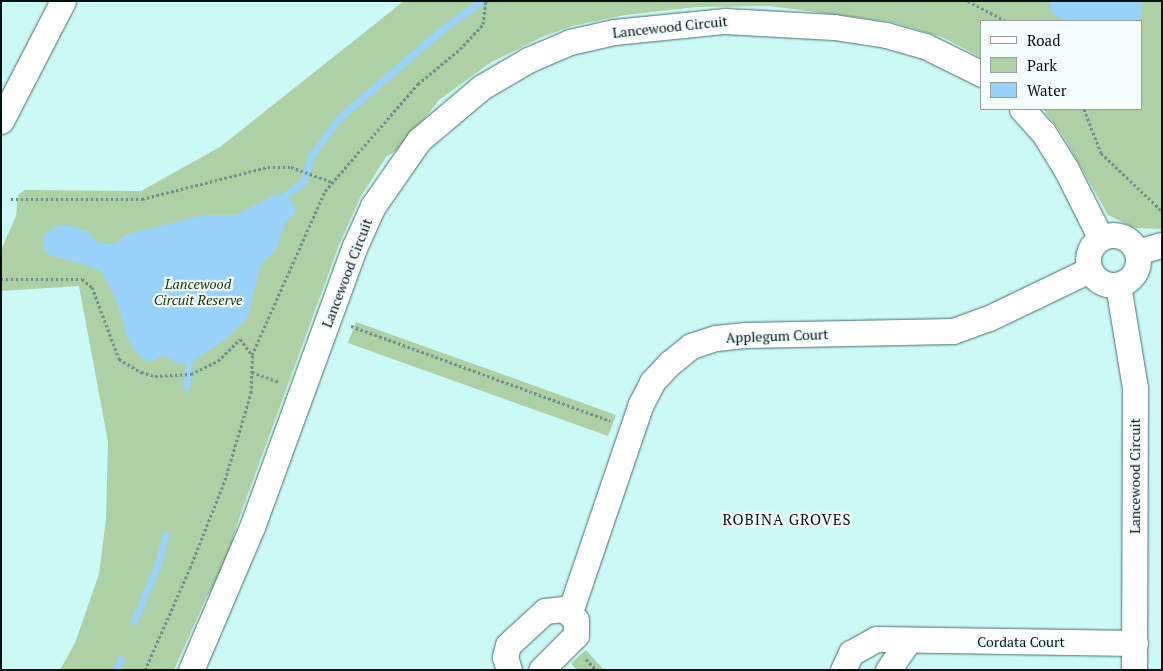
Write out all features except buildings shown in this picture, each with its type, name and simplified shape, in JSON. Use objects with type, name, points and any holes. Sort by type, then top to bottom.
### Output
[{"type":"street","points":[[1,121],[63,1]]},
{"type":"street","name":"Lancewood Circuit","points":[[191,670],[252,527],[329,318],[373,206],[419,140],[482,88],[528,60],[570,42],[614,32],[671,24],[778,22],[886,35],[924,46],[980,73]]},
{"type":"street","points":[[1023,110],[1044,132],[1066,169],[1100,237]]},
{"type":"street","points":[[1122,236],[1137,252],[1136,270],[1131,277],[1118,285],[1099,282],[1089,270],[1088,252],[1100,237],[1122,236]]},
{"type":"street","points":[[1137,252],[1162,245]]},
{"type":"street","name":"Applegum Court","points":[[570,612],[632,429],[652,382],[670,362],[691,346],[716,338],[746,336],[953,331],[989,318],[1089,270]]},
{"type":"street","name":"Lancewood Circuit","points":[[1118,285],[1135,388],[1134,670]]},
{"type":"street","points":[[509,670],[505,654],[519,635],[547,610],[559,607],[570,612],[576,622],[575,637],[541,670]]},
{"type":"street","name":"Cordata Court","points":[[843,670],[851,653],[862,644],[876,639],[908,641],[1135,643]]},
{"type":"street","points":[[888,670],[890,662],[908,641]]},
{"type":"path","points":[[145,670],[190,568],[225,480],[251,393],[252,355],[332,182],[418,84],[460,49],[483,24],[486,1]]},
{"type":"path","points":[[968,1],[1004,20]]},
{"type":"path","points":[[1084,110],[1101,152],[1162,211]]},
{"type":"path","points":[[11,199],[142,199],[268,167],[291,167],[332,182]]},
{"type":"path","points":[[1,279],[82,279],[92,287],[119,359],[127,367],[155,376],[190,374],[218,361],[240,339],[252,355]]},
{"type":"path","points":[[329,318],[632,429]]},
{"type":"green space","name":"Lancewood Circuit Reserve","points":[[404,1],[1162,1],[1162,229],[1135,228],[1108,215],[1062,134],[1044,110],[1143,110],[1143,20],[980,20],[980,57],[944,38],[892,22],[769,6],[696,7],[625,15],[572,26],[542,37],[490,63],[439,100],[402,147],[386,157],[360,198],[339,245],[237,524],[223,576],[207,596],[174,670],[60,670],[75,643],[99,574],[106,519],[108,442],[79,286],[1,291],[1,250],[16,216],[18,195],[25,190],[141,191],[220,147]]},
{"type":"green space","points":[[356,322],[616,415],[608,436],[348,343]]},
{"type":"green space","points":[[586,650],[604,670],[577,670],[571,663]]},
{"type":"water","points":[[1049,1],[1141,1],[1142,15],[1139,20],[1063,20],[1051,12]]},
{"type":"water","points":[[277,194],[292,201],[296,212],[286,221],[276,249],[261,264],[247,318],[227,338],[189,364],[177,363],[164,355],[151,362],[144,360],[134,350],[127,337],[118,305],[102,273],[92,267],[49,255],[43,248],[44,234],[57,226],[72,226],[87,231],[99,244],[116,244],[124,235],[204,215],[235,215]]},
{"type":"waterway","points":[[285,195],[303,182],[311,156],[339,118],[440,31],[481,1]]},
{"type":"waterway","points":[[186,387],[189,364]]},
{"type":"waterway","points":[[134,621],[158,564],[165,535]]},
{"type":"waterway","points":[[116,670],[121,659]]},
{"type":"district","name":"ROBINA GROVES","points":[[787,520]]}]
